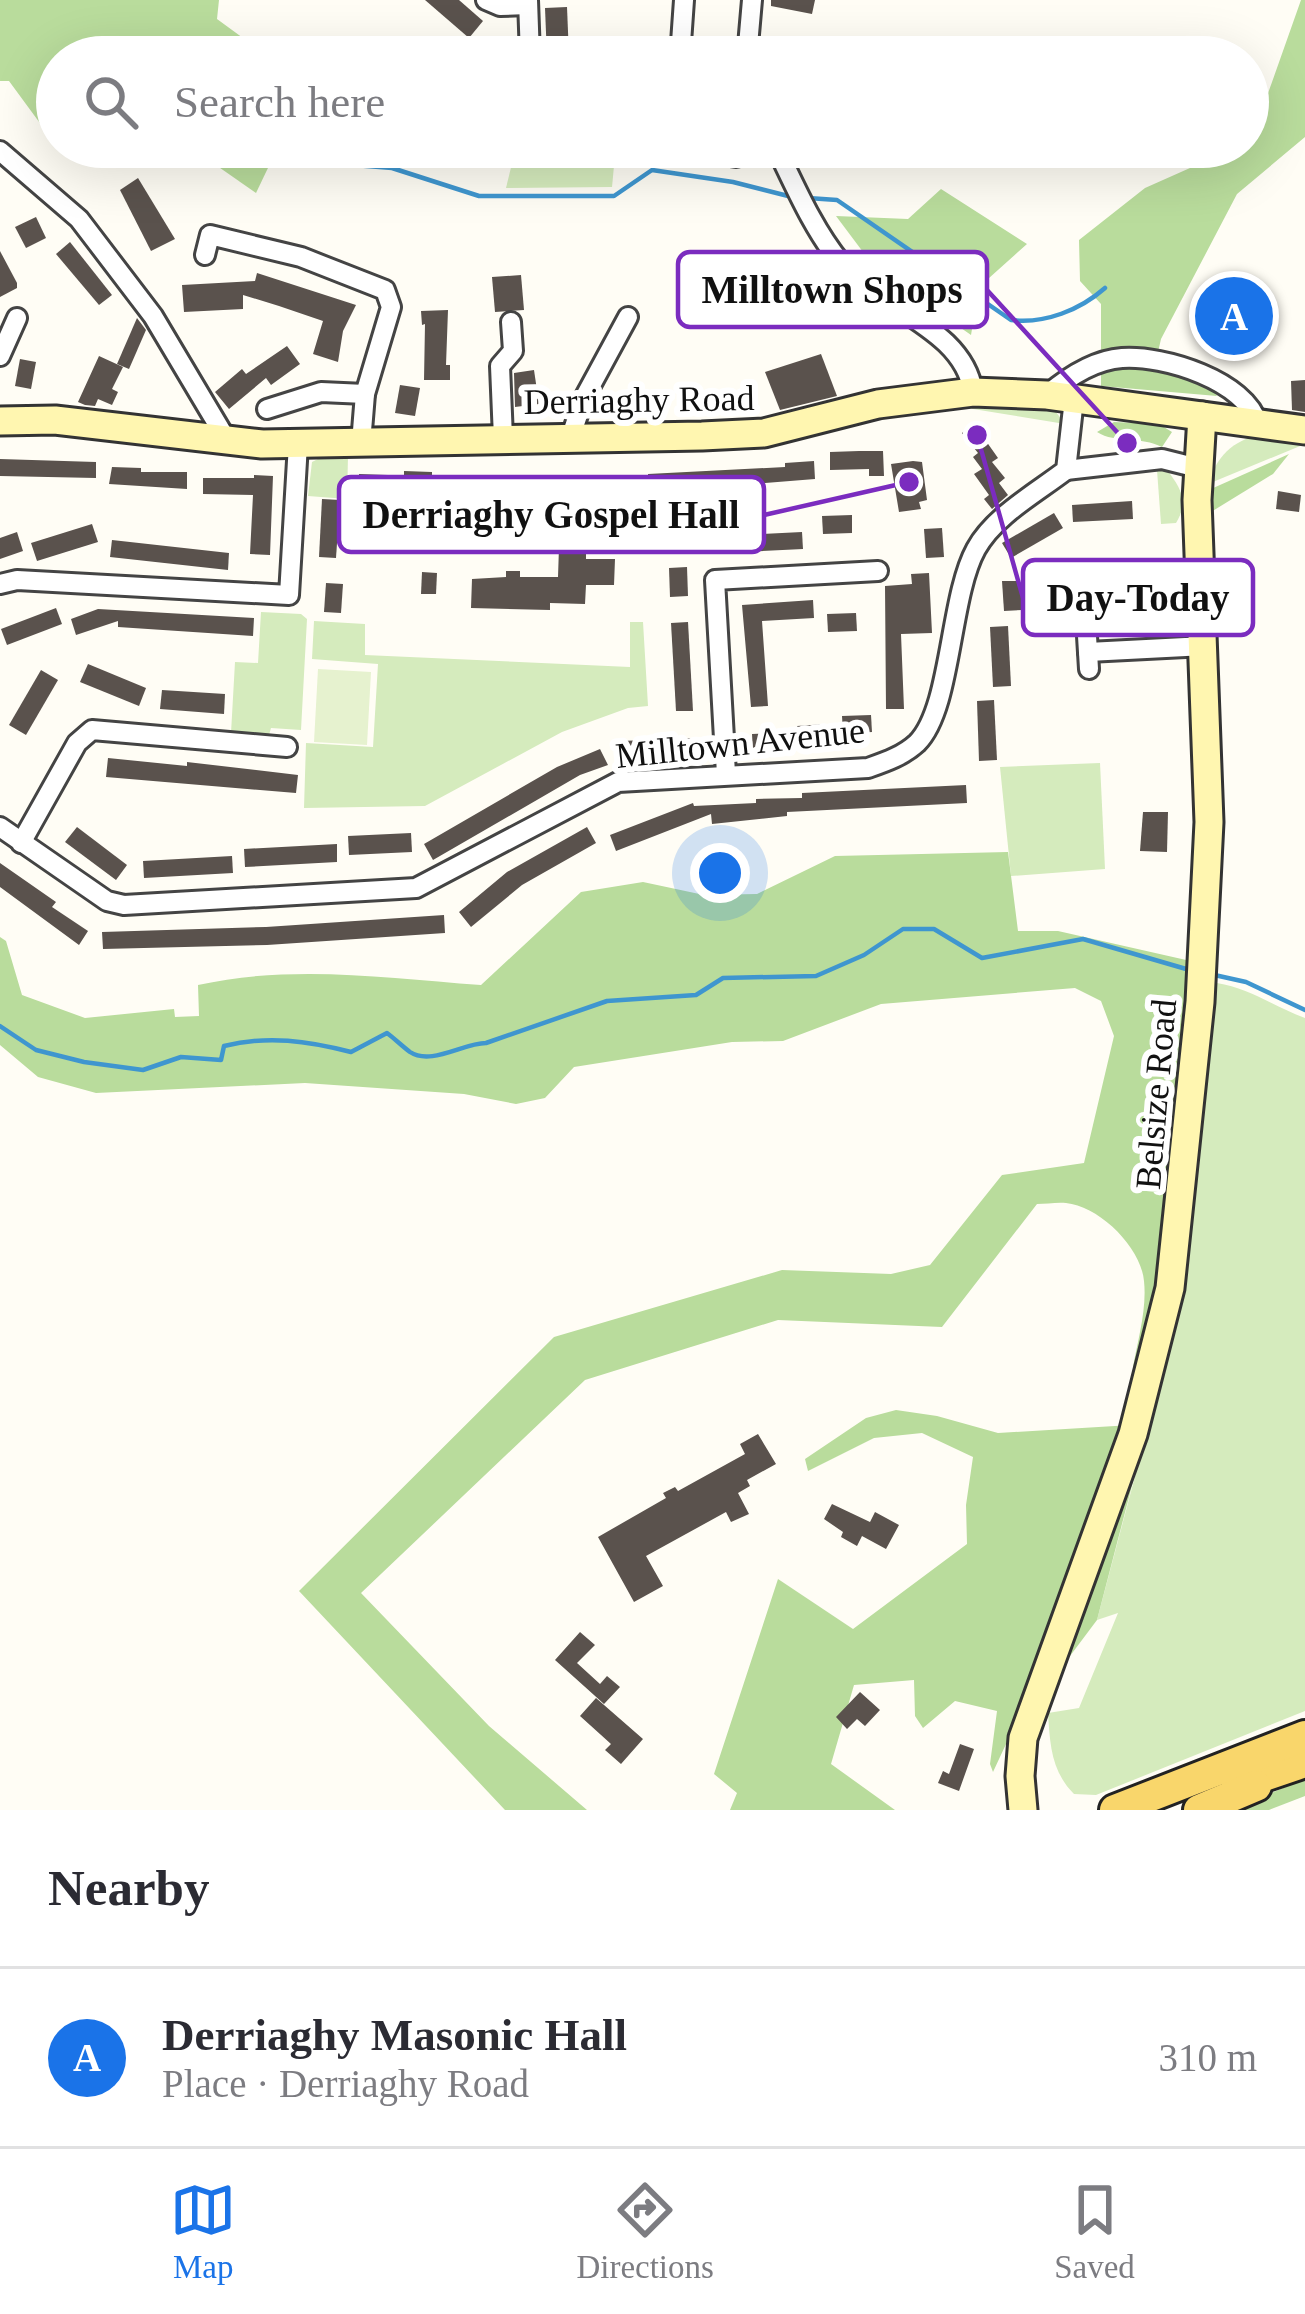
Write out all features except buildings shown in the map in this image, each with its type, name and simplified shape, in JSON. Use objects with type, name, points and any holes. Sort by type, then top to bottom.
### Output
[{"type":"main road","points":[[1114,1810],[1305,1736]]},
{"type":"main road","points":[[1162,1810],[1305,1763]]},
{"type":"main road","points":[[1199,1810],[1305,1763]]},
{"type":"street","points":[[486,0],[500,6],[528,3],[529,36]]},
{"type":"street","points":[[681,36],[684,0]]},
{"type":"street","points":[[749,36],[752,0]]},
{"type":"street","points":[[0,151],[79,219],[94,238],[153,316],[228,442]]},
{"type":"street","points":[[786,168],[825,241],[867,288],[954,349],[968,368],[974,392]]},
{"type":"street","points":[[205,255],[210,236],[301,257],[385,290],[391,307],[365,394],[361,443]]},
{"type":"street","points":[[572,436],[583,400],[628,317]]},
{"type":"street","points":[[17,318],[3,349],[28,352]]},
{"type":"street","points":[[502,438],[500,366],[513,351],[511,322]]},
{"type":"street","points":[[1198,468],[1171,460],[1147,460],[1066,470],[1061,397],[1084,368],[1120,358],[1164,361],[1238,394],[1249,402],[1258,424]]},
{"type":"street","points":[[375,360],[399,366]]},
{"type":"street","points":[[267,409],[321,392],[365,394]]},
{"type":"street","name":"Derriaghy Road","points":[[0,421],[55,420],[228,442],[298,444],[764,433],[896,400],[974,392],[1061,397],[1305,430]]},
{"type":"street","name":"Belsize Road","points":[[1023,1810],[1022,1754],[1031,1708],[1133,1434],[1165,1311],[1182,1202],[1200,1003],[1209,822],[1198,468],[1202,416]]},
{"type":"street","points":[[0,584],[17,580],[289,595],[298,444]]},
{"type":"street","name":"Milltown Avenue","points":[[0,826],[106,901],[124,904],[416,888],[601,788],[637,778],[868,768],[896,758],[920,741],[932,716],[965,572],[976,549],[993,526],[1066,470]]},
{"type":"street","points":[[726,774],[715,580],[878,572]]},
{"type":"street","points":[[1088,652],[1205,646]]},
{"type":"street","points":[[72,721],[92,730],[287,747]]},
{"type":"street","points":[[21,843],[77,743],[92,730]]},
{"type":"street","points":[[1022,1754],[1042,1810]]},
{"type":"green space","points":[[0,0],[219,0],[217,19],[240,36],[36,36],[36,118],[9,81],[0,81]]},
{"type":"green space","points":[[1301,0],[1305,0],[1305,137],[1269,167],[1269,91]]},
{"type":"green space","points":[[220,168],[268,168],[256,193]]},
{"type":"green space","points":[[511,168],[614,168],[612,187],[506,188]]},
{"type":"green space","points":[[1190,168],[1268,168],[1237,194],[1161,339],[1155,365],[1206,381],[1217,396],[1101,386],[1101,304],[1080,281],[1079,240],[1145,188]]},
{"type":"green space","points":[[941,189],[1027,244],[979,287],[971,335],[875,268],[836,216],[908,219]]},
{"type":"green space","points":[[936,403],[1053,408],[1065,424]]},
{"type":"green space","points":[[1114,422],[1159,424],[1172,432],[1162,447],[1097,432]]},
{"type":"green space","points":[[1260,435],[1305,444],[1208,484],[1227,451]]},
{"type":"green space","points":[[1289,454],[1273,474],[1211,512],[1211,489]]},
{"type":"green space","points":[[348,456],[347,499],[308,496],[312,462]]},
{"type":"green space","points":[[1157,470],[1167,470],[1179,489],[1183,502],[1176,523],[1161,524]]},
{"type":"green space","points":[[1182,582],[1189,620],[1181,632],[1167,636],[1163,583]]},
{"type":"green space","points":[[261,612],[301,614],[307,619],[301,730],[271,728],[269,735],[231,733],[235,662],[258,663]]},
{"type":"green space","points":[[314,621],[365,624],[365,655],[630,667],[630,622],[643,622],[648,706],[628,708],[562,732],[425,806],[304,808],[306,743],[373,747],[378,664],[312,659]]},
{"type":"green space","points":[[318,669],[371,672],[367,745],[314,742]]},
{"type":"green space","points":[[1100,763],[1105,869],[1011,876],[1000,767]]},
{"type":"green space","points":[[1008,852],[1018,931],[1058,931],[1195,962],[1217,983],[1183,1295],[1156,1397],[1133,1367],[1145,1292],[1135,1255],[1104,1220],[1063,1203],[1037,1204],[942,1327],[778,1320],[585,1380],[361,1593],[489,1726],[587,1810],[505,1810],[299,1591],[554,1337],[782,1270],[891,1274],[930,1265],[1002,1175],[1084,1163],[1114,1036],[1101,1001],[1075,988],[881,1004],[783,1041],[732,1042],[574,1067],[545,1098],[516,1104],[464,1094],[305,1083],[96,1093],[38,1077],[0,1045],[0,937],[6,941],[22,995],[85,1018],[174,1009],[175,1017],[199,1016],[198,985],[269,975],[340,974],[481,985],[581,892],[643,882],[704,895],[757,894],[835,856]]},
{"type":"green space","points":[[1217,983],[1305,1018],[1305,1711],[1096,1795],[1074,1794],[1056,1766],[1048,1713],[1079,1708],[1118,1613],[1097,1620],[1183,1295]]},
{"type":"green space","points":[[896,1410],[998,1433],[1148,1424],[1097,1620],[1070,1656],[1045,1660],[993,1772],[997,1711],[955,1701],[923,1728],[915,1716],[914,1680],[854,1685],[831,1764],[895,1810],[730,1810],[737,1793],[714,1774],[778,1579],[853,1629],[967,1544],[966,1505],[973,1457],[922,1433],[874,1438],[808,1471],[805,1459],[866,1418]]},
{"type":"green space","points":[[1305,1779],[1305,1796],[1269,1810],[1230,1810]]},
{"type":"waterway","points":[[392,168],[479,196],[614,196],[652,170],[733,182],[796,198]]},
{"type":"waterway","points":[[808,198],[837,200],[1011,320],[1061,314],[1105,288]]},
{"type":"waterway","points":[[0,1026],[36,1050],[143,1070],[181,1057],[221,1060],[224,1046],[256,1041],[304,1042],[351,1052],[387,1033],[410,1052],[428,1056],[486,1043],[607,1001],[696,995],[723,978],[816,976],[864,955],[903,929],[934,929],[982,958],[1083,939],[1193,971]]},
{"type":"waterway","points":[[1210,974],[1246,982],[1305,1010]]},
{"type":"place","name":"Derriaghy Masonic Hall","points":[[1234,316]]},
{"type":"place","name":"Day-Today","points":[[977,435]]},
{"type":"place","name":"Milltown Shops","points":[[1127,443]]},
{"type":"place","name":"Derriaghy Gospel Hall","points":[[909,482]]}]
